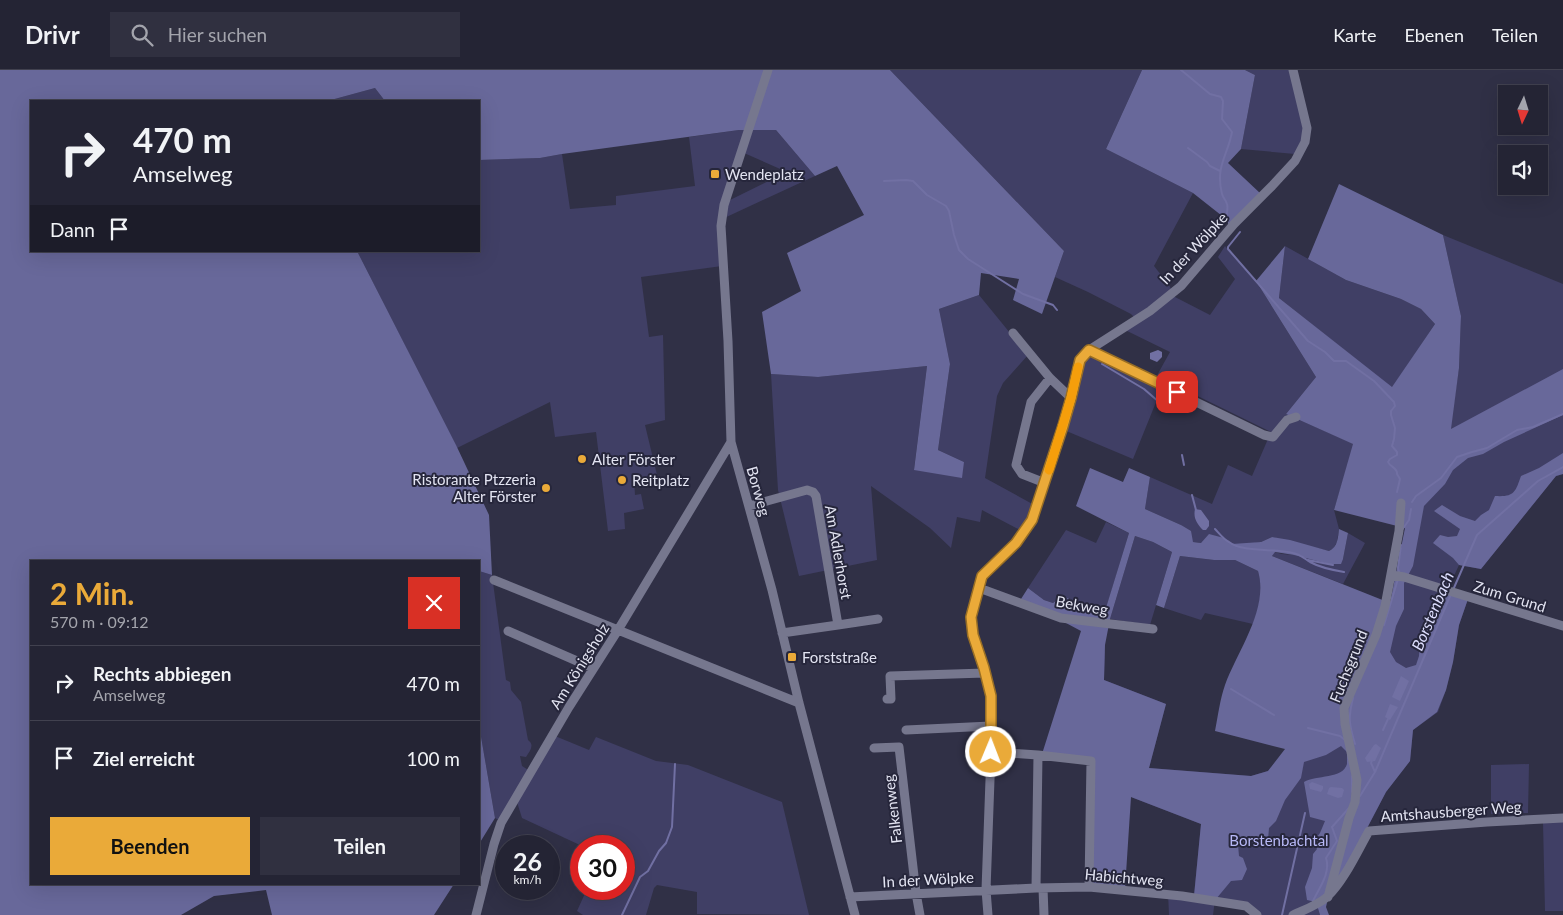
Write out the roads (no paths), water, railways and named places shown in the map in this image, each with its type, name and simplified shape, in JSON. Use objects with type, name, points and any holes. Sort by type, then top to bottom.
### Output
[{"type":"street","name":"Borweg","points":[[768,70],[724,205],[721,226],[728,341],[731,442],[772,590],[854,915]]},
{"type":"street","name":"In der Wölpke","points":[[850,897],[986,890],[991,696],[973,635],[971,617],[982,576],[1016,543],[1026,530],[1037,508],[1071,398],[1080,360],[1089,350],[1150,311],[1181,286],[1234,224],[1295,161],[1305,142],[1307,128],[1293,70]]},
{"type":"street","points":[[1012,333],[1050,378],[1071,398]]},
{"type":"street","points":[[1089,350],[1273,438],[1287,420],[1296,417]]},
{"type":"street","points":[[1045,483],[1022,474],[1016,465],[1031,402],[1050,378]]},
{"type":"street","name":"Am Königsholz","points":[[476,915],[501,823],[731,442]]},
{"type":"street","name":"Am Adlerhorst","points":[[749,506],[807,490],[813,492],[816,496],[838,624]]},
{"type":"street","name":"Fuchsgrund","points":[[1328,897],[1355,802],[1357,780],[1345,724],[1344,708],[1376,636],[1397,576],[1401,502]]},
{"type":"street","name":"Zum Grund","points":[[1397,576],[1563,626]]},
{"type":"street","points":[[494,580],[799,703]]},
{"type":"street","name":"Bekweg","points":[[979,588],[1061,618],[1153,629]]},
{"type":"street","points":[[782,633],[878,619]]},
{"type":"street","points":[[508,631],[593,668]]},
{"type":"street","points":[[887,699],[891,699],[890,676],[985,672]]},
{"type":"street","points":[[906,730],[991,726]]},
{"type":"street","name":"Falkenweg","points":[[874,748],[899,747],[916,893]]},
{"type":"street","points":[[991,752],[1038,755],[1091,762],[1089,887]]},
{"type":"street","points":[[1038,755],[1039,888],[1044,915]]},
{"type":"street","name":"Amtshausberger Weg","points":[[1293,915],[1328,897],[1343,877],[1369,832],[1563,818]]},
{"type":"street","name":"Habichtweg","points":[[986,890],[1089,887],[1182,896],[1246,906],[1257,915]]},
{"type":"street","points":[[986,890],[988,915]]},
{"type":"street","points":[[916,893],[920,915]]},
{"type":"waterway","points":[[1181,70],[1210,94],[1221,97],[1223,101],[1222,119],[1232,132],[1220,176],[1222,194],[1227,204],[1229,223]]},
{"type":"waterway","points":[[1188,148],[1210,166],[1220,171]]},
{"type":"waterway","points":[[884,181],[913,181],[927,195],[946,206],[959,250],[968,259],[1023,294],[1053,305],[1057,310]]},
{"type":"waterway","points":[[1240,232],[1228,249],[1308,341],[1325,352],[1334,361],[1346,361],[1374,381],[1394,402],[1395,406],[1391,411],[1395,428],[1392,446],[1397,455],[1388,462],[1396,470],[1400,479],[1397,492]]},
{"type":"waterway","points":[[1102,364],[1144,389],[1159,402]]},
{"type":"waterway","name":"Borstenbach","points":[[1412,502],[1416,496],[1441,478],[1457,457],[1487,448],[1517,430],[1533,427],[1563,414]]},
{"type":"waterway","points":[[1182,455],[1184,465]]},
{"type":"waterway","name":"Borstenbach","points":[[1453,590],[1477,535],[1538,481],[1563,467]]},
{"type":"waterway","points":[[1192,495],[1196,510]]},
{"type":"waterway","name":"Borstenbach","points":[[1402,530],[1409,520],[1411,509]]},
{"type":"waterway","points":[[1215,529],[1225,539],[1242,548],[1296,554],[1318,566],[1344,572]]},
{"type":"waterway","name":"Borstenbach","points":[[1399,572],[1401,545]]},
{"type":"waterway","points":[[1308,560],[1333,565]]},
{"type":"waterway","name":"Borstenbach","points":[[1384,625],[1398,579]]},
{"type":"waterway","name":"Borstenbach","points":[[1360,796],[1375,772],[1451,594]]},
{"type":"waterway","points":[[1231,689],[1274,715]]},
{"type":"waterway","name":"Borstenbach","points":[[1353,698],[1350,721],[1355,744]]},
{"type":"waterway","points":[[1383,730],[1388,719]]},
{"type":"waterway","points":[[1308,728],[1340,736],[1345,740]]},
{"type":"waterway","points":[[1372,760],[1371,763],[1375,772]]},
{"type":"waterway","points":[[622,915],[640,877],[648,871],[659,851],[666,843],[672,827],[675,764]]},
{"type":"waterway","name":"Borstenbach","points":[[1352,776],[1352,792]]},
{"type":"waterway","name":"Borstenbach","points":[[1313,901],[1326,875],[1326,858],[1337,841],[1332,827],[1349,808]]},
{"type":"waterway","points":[[1282,915],[1305,813]]},
{"type":"place","name":"Wendeplatz","points":[[715,174]]},
{"type":"place","name":"Alter Förster","points":[[582,459]]},
{"type":"place","name":"Reitplatz","points":[[622,480]]},
{"type":"place","name":"Ristorante Ptzzeria Alter Förster","points":[[546,488]]},
{"type":"place","name":"Forststraße","points":[[792,657]]},
{"type":"park label","name":"Borstenbachtal","points":[[1279,840]]}]
